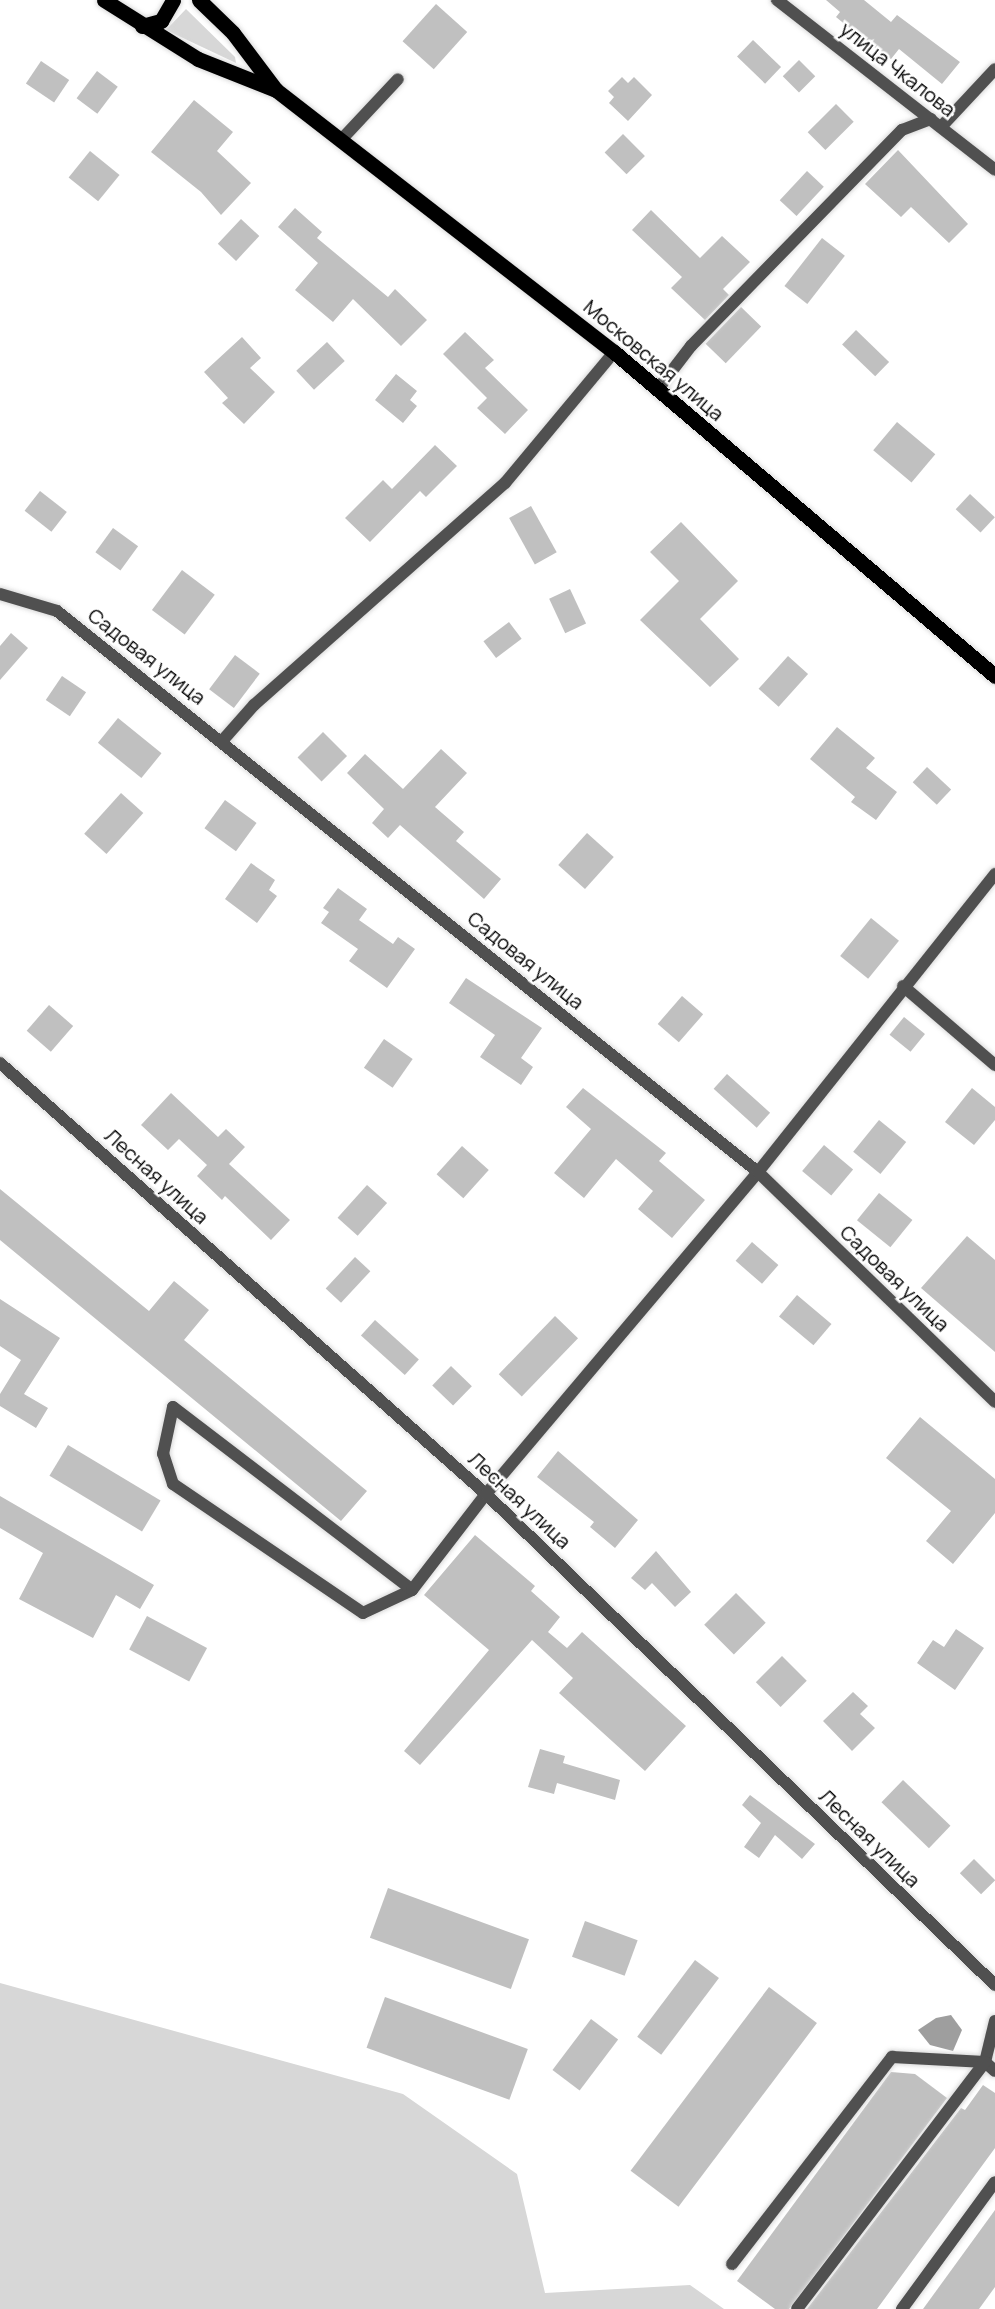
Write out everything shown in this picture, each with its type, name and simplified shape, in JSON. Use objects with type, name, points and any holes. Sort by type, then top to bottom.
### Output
[{"type":"main road","name":"Московская улица","points":[[104,0],[142,26],[198,59],[276,90]]},
{"type":"main road","points":[[142,26],[161,21],[173,0]]},
{"type":"main road","name":"Московская улица","points":[[199,0],[233,33],[276,90],[615,352],[995,676]]},
{"type":"street","name":"улица Чкалова","points":[[777,0],[995,170]]},
{"type":"street","points":[[658,389],[691,346],[902,130],[936,123],[995,69]]},
{"type":"street","points":[[341,140],[398,79]]},
{"type":"street","points":[[223,740],[254,705],[505,483],[615,352]]},
{"type":"street","name":"Садовая улица","points":[[0,594],[57,611],[223,740],[758,1172],[995,1402]]},
{"type":"street","points":[[412,1590],[173,1407],[164,1454],[173,1484],[363,1613],[412,1590],[486,1494],[758,1172],[903,986],[995,874]]},
{"type":"street","points":[[903,986],[995,1065]]},
{"type":"street","name":"Лесная улица","points":[[0,1063],[486,1494],[995,1985]]},
{"type":"street","points":[[797,2309],[985,2062],[995,2021]]},
{"type":"street","points":[[732,2264],[892,2057],[985,2062],[995,2071]]},
{"type":"street","points":[[903,2309],[995,2182]]},
{"type":"shaded area","points":[[186,9],[235,57],[236,63],[166,30]]},
{"type":"shaded area","points":[[0,1983],[403,2094],[517,2174],[545,2293],[690,2285],[724,2309],[0,2309]]},
{"type":"shaded area","points":[[951,2015],[962,2030],[953,2051],[930,2045],[918,2030],[936,2018]]},
{"type":"building","points":[[826,0],[864,0],[891,22],[897,15],[960,62],[942,84],[899,49],[891,59],[864,40],[836,17],[840,12]]},
{"type":"building","points":[[436,4],[467,32],[434,69],[403,41]]},
{"type":"building","points":[[753,40],[781,67],[765,84],[737,57]]},
{"type":"building","points":[[799,60],[815,76],[799,93],[783,76]]},
{"type":"building","points":[[41,61],[69,80],[54,102],[26,83]]},
{"type":"building","points":[[97,71],[118,87],[97,114],[77,98]]},
{"type":"building","points":[[622,77],[628,83],[634,77],[652,95],[628,121],[609,103],[614,97],[608,91]]},
{"type":"building","points":[[194,100],[233,132],[217,151],[251,183],[221,215],[201,192],[151,152]]},
{"type":"building","points":[[836,104],[854,122],[825,150],[808,132]]},
{"type":"building","points":[[623,134],[645,156],[627,174],[605,152]]},
{"type":"building","points":[[898,150],[968,224],[949,243],[911,207],[901,217],[865,184]]},
{"type":"building","points":[[90,151],[120,175],[98,201],[69,177]]},
{"type":"building","points":[[807,171],[824,187],[797,216],[780,200]]},
{"type":"building","points":[[295,208],[322,232],[317,238],[388,297],[395,289],[427,320],[401,346],[353,299],[333,322],[295,290],[318,263],[278,227]]},
{"type":"building","points":[[651,210],[700,258],[722,236],[750,262],[723,289],[729,295],[705,320],[671,288],[682,277],[632,230]]},
{"type":"building","points":[[241,219],[259,236],[236,261],[218,244]]},
{"type":"building","points":[[822,238],[845,256],[807,304],[784,286]]},
{"type":"building","points":[[741,307],[761,326],[726,363],[706,344]]},
{"type":"building","points":[[856,330],[889,362],[875,376],[842,344]]},
{"type":"building","points":[[465,332],[494,360],[485,368],[528,410],[505,434],[477,408],[487,398],[443,354]]},
{"type":"building","points":[[242,337],[261,358],[250,368],[275,392],[244,424],[222,403],[228,398],[204,372]]},
{"type":"building","points":[[327,342],[345,361],[314,390],[296,371]]},
{"type":"building","points":[[396,374],[417,391],[410,400],[417,406],[403,423],[375,400]]},
{"type":"building","points":[[897,422],[935,454],[912,482],[873,450]]},
{"type":"building","points":[[435,445],[457,466],[426,497],[420,491],[370,542],[345,518],[383,480],[392,489]]},
{"type":"building","points":[[40,491],[67,512],[51,532],[25,511]]},
{"type":"building","points":[[970,494],[995,517],[981,533],[956,509]]},
{"type":"building","points":[[531,506],[557,552],[535,564],[509,518]]},
{"type":"building","points":[[681,522],[738,581],[700,619],[739,659],[710,687],[640,620],[679,581],[650,552]]},
{"type":"building","points":[[113,528],[138,546],[120,570],[95,552]]},
{"type":"building","points":[[182,570],[215,595],[185,635],[152,610]]},
{"type":"building","points":[[570,589],[586,623],[565,633],[549,599]]},
{"type":"building","points":[[509,622],[522,639],[496,658],[483,641]]},
{"type":"building","points":[[11,633],[28,648],[0,680],[0,646]]},
{"type":"building","points":[[235,655],[260,674],[234,708],[209,689]]},
{"type":"building","points":[[788,656],[808,674],[779,707],[759,689]]},
{"type":"building","points":[[62,676],[86,692],[70,716],[46,700]]},
{"type":"building","points":[[118,718],[162,753],[141,778],[98,743]]},
{"type":"building","points":[[837,727],[875,758],[866,768],[897,792],[876,820],[851,802],[855,797],[810,759]]},
{"type":"building","points":[[323,732],[347,756],[322,781],[298,757]]},
{"type":"building","points":[[441,749],[467,773],[435,807],[464,832],[456,841],[501,879],[484,899],[400,825],[388,838],[372,823],[384,809],[347,773],[365,754],[403,789]]},
{"type":"building","points":[[927,767],[951,790],[937,805],[913,782]]},
{"type":"building","points":[[121,793],[143,813],[106,854],[84,834]]},
{"type":"building","points":[[225,800],[257,823],[236,851],[204,828]]},
{"type":"building","points":[[587,833],[614,857],[585,889],[558,865]]},
{"type":"building","points":[[251,863],[275,880],[269,890],[277,896],[257,923],[225,899]]},
{"type":"building","points":[[338,888],[367,909],[359,920],[393,944],[398,937],[415,949],[387,988],[349,961],[358,949],[321,923],[329,912],[323,908]]},
{"type":"building","points":[[871,918],[899,941],[868,979],[840,956]]},
{"type":"building","points":[[466,978],[542,1028],[521,1058],[533,1067],[521,1085],[480,1057],[495,1035],[449,1003]]},
{"type":"building","points":[[682,996],[703,1014],[679,1042],[658,1024]]},
{"type":"building","points":[[49,1005],[73,1026],[51,1052],[27,1031]]},
{"type":"building","points":[[904,1017],[925,1034],[911,1052],[890,1035]]},
{"type":"building","points":[[384,1039],[413,1059],[393,1088],[364,1068]]},
{"type":"building","points":[[727,1074],[770,1113],[757,1128],[714,1089]]},
{"type":"building","points":[[583,1088],[666,1153],[659,1161],[705,1200],[672,1238],[638,1209],[653,1191],[616,1159],[584,1198],[554,1173],[591,1129],[566,1107]]},
{"type":"building","points":[[972,1088],[995,1107],[995,1120],[974,1145],[945,1122]]},
{"type":"building","points":[[171,1093],[218,1137],[226,1129],[245,1147],[229,1164],[290,1220],[271,1240],[225,1196],[222,1200],[197,1176],[207,1165],[179,1139],[168,1150],[141,1125]]},
{"type":"building","points":[[879,1120],[906,1142],[880,1174],[853,1152]]},
{"type":"building","points":[[824,1145],[853,1169],[831,1195],[802,1171]]},
{"type":"building","points":[[462,1146],[489,1170],[463,1198],[437,1174]]},
{"type":"building","points":[[367,1185],[387,1203],[358,1236],[338,1218]]},
{"type":"building","points":[[0,1189],[149,1311],[174,1281],[209,1310],[184,1340],[367,1491],[341,1521],[0,1240]]},
{"type":"building","points":[[879,1193],[912,1220],[890,1247],[857,1220]]},
{"type":"building","points":[[967,1236],[995,1260],[995,1352],[921,1288]]},
{"type":"building","points":[[752,1242],[778,1265],[762,1284],[736,1261]]},
{"type":"building","points":[[355,1257],[370,1271],[341,1303],[326,1288]]},
{"type":"building","points":[[797,1295],[831,1324],[813,1345],[779,1316]]},
{"type":"building","points":[[0,1299],[60,1338],[24,1394],[48,1408],[36,1428],[0,1406],[0,1394],[21,1360],[0,1346]]},
{"type":"building","points":[[555,1316],[578,1338],[522,1396],[499,1374]]},
{"type":"building","points":[[375,1320],[419,1359],[405,1375],[361,1336]]},
{"type":"building","points":[[451,1366],[472,1386],[453,1406],[432,1385]]},
{"type":"building","points":[[920,1417],[995,1479],[995,1513],[953,1564],[926,1541],[951,1511],[886,1458]]},
{"type":"building","points":[[68,1445],[161,1501],[142,1531],[49,1476]]},
{"type":"building","points":[[558,1451],[638,1520],[615,1548],[590,1527],[594,1522],[537,1477]]},
{"type":"building","points":[[0,1496],[154,1585],[140,1609],[116,1595],[93,1638],[19,1599],[43,1553],[0,1528]]},
{"type":"building","points":[[475,1535],[535,1586],[531,1591],[560,1617],[548,1632],[567,1648],[582,1632],[686,1726],[645,1771],[559,1693],[573,1678],[532,1640],[420,1765],[404,1751],[489,1650],[424,1595]]},
{"type":"building","points":[[656,1551],[691,1592],[675,1607],[652,1583],[645,1590],[631,1578]]},
{"type":"building","points":[[736,1593],[766,1623],[734,1655],[704,1625]]},
{"type":"building","points":[[147,1616],[207,1648],[189,1681],[129,1650]]},
{"type":"building","points":[[956,1629],[984,1648],[955,1690],[917,1663],[933,1640],[944,1647]]},
{"type":"building","points":[[782,1656],[807,1681],[781,1707],[756,1682]]},
{"type":"building","points":[[853,1692],[868,1706],[860,1714],[875,1728],[852,1751],[823,1721]]},
{"type":"building","points":[[540,1749],[565,1756],[563,1763],[620,1780],[615,1800],[557,1783],[554,1794],[528,1787]]},
{"type":"building","points":[[903,1780],[950,1826],[929,1848],[881,1802]]},
{"type":"building","points":[[750,1795],[815,1844],[802,1859],[775,1835],[759,1858],[744,1847],[761,1823],[742,1805]]},
{"type":"building","points":[[974,1859],[995,1880],[981,1894],[960,1873]]},
{"type":"building","points":[[388,1888],[529,1939],[511,1989],[370,1938]]},
{"type":"building","points":[[585,1921],[638,1940],[625,1976],[572,1957]]},
{"type":"building","points":[[695,1960],[719,1978],[661,2055],[637,2037]]},
{"type":"building","points":[[769,1987],[817,2023],[679,2207],[631,2171]]},
{"type":"building","points":[[385,1997],[528,2049],[509,2100],[367,2048]]},
{"type":"building","points":[[591,2019],[618,2039],[580,2091],[552,2070]]},
{"type":"building","points":[[891,2072],[915,2074],[947,2098],[789,2309],[775,2309],[737,2281]]},
{"type":"building","points":[[983,2085],[995,2093],[995,2148],[877,2309],[807,2309],[961,2108],[965,2110]]},
{"type":"building","points":[[995,2210],[995,2287],[979,2309],[923,2309]]}]
